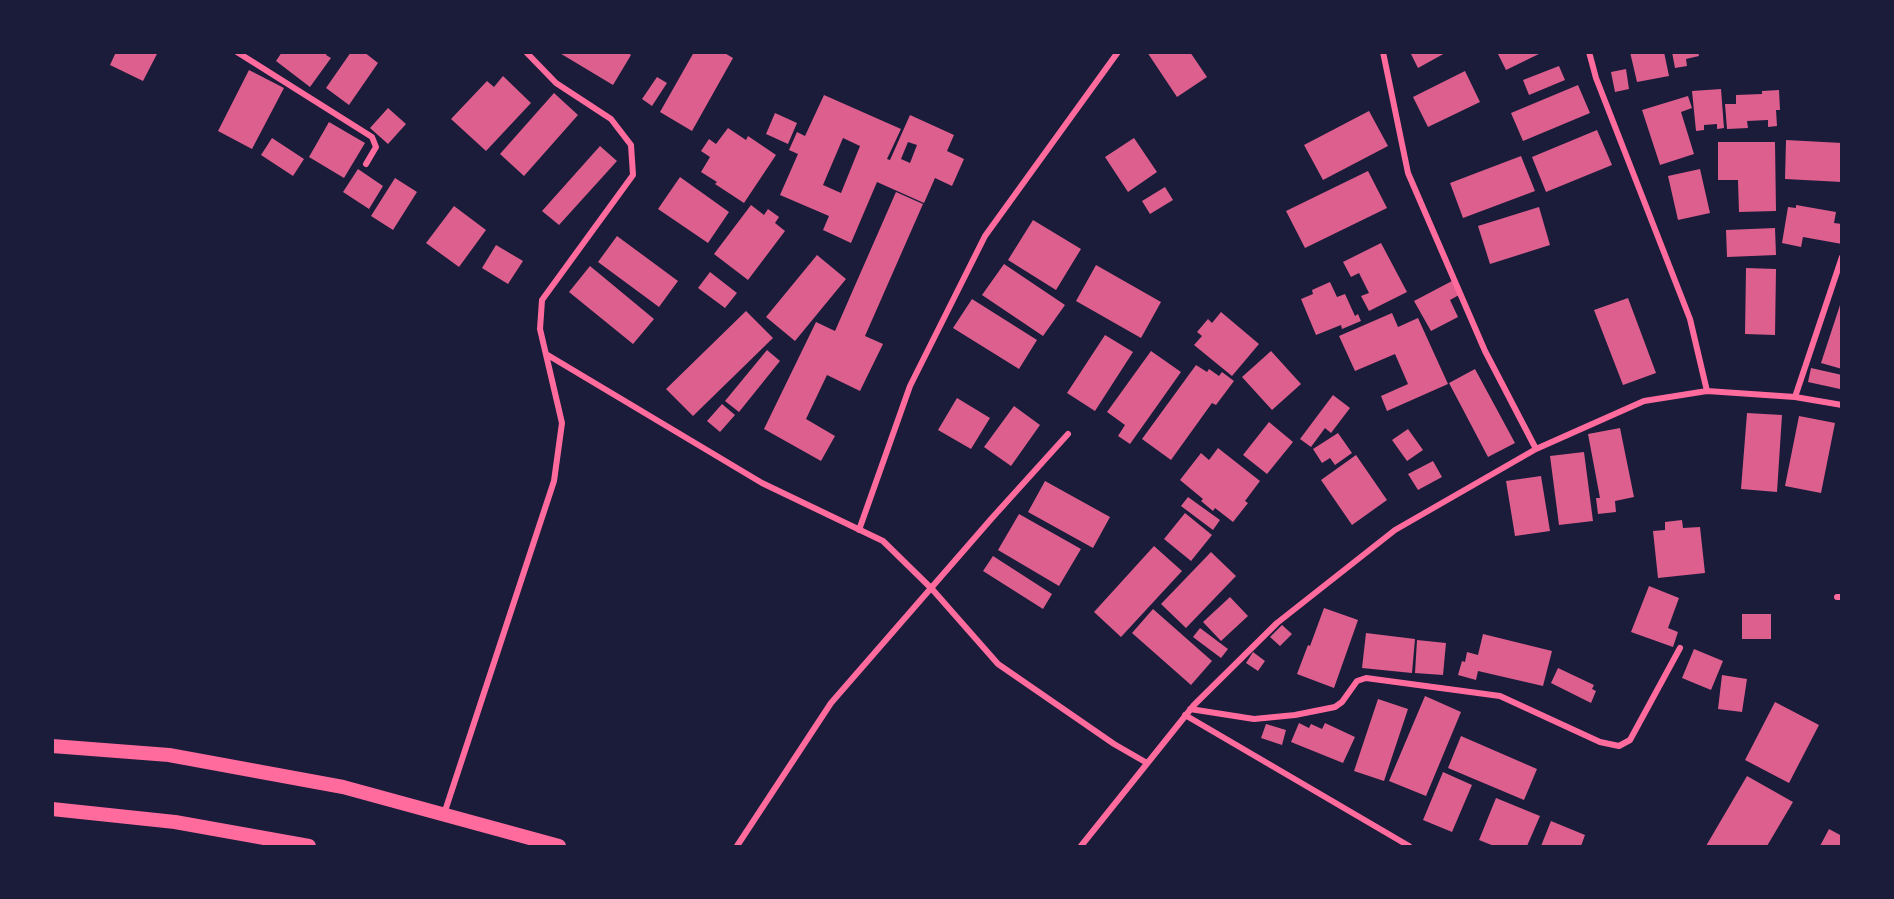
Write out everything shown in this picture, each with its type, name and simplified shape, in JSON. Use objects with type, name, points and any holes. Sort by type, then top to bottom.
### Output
[{"type":"main road","points":[[52,746],[169,755],[343,787],[559,846]]},
{"type":"main road","points":[[52,809],[176,822],[309,846]]},
{"type":"street","points":[[237,52],[372,136],[376,147],[366,164]]},
{"type":"street","points":[[859,530],[910,386],[985,236],[1118,52]]},
{"type":"street","points":[[1383,52],[1408,173],[1485,351],[1536,449]]},
{"type":"street","points":[[1589,52],[1596,78],[1690,318],[1707,391]]},
{"type":"street","points":[[444,815],[554,481],[562,423],[540,329],[542,300],[633,175],[631,145],[611,119],[556,83],[525,53]]},
{"type":"street","points":[[1795,397],[1842,257]]},
{"type":"street","points":[[546,354],[762,483],[883,541],[932,589],[998,664],[1114,744],[1147,763]]},
{"type":"street","points":[[1081,846],[1190,709],[1277,623],[1395,530],[1536,449],[1644,400],[1707,391],[1795,397],[1842,405]]},
{"type":"street","points":[[737,846],[831,703],[1068,434]]},
{"type":"street","points":[[1190,709],[1254,719],[1295,715],[1335,707],[1357,681],[1366,678],[1500,696],[1600,742],[1619,746],[1630,740],[1680,648]]},
{"type":"street","points":[[1185,715],[1409,846]]},
{"type":"building","points":[[116,52],[158,52],[143,81],[110,65]]},
{"type":"building","points":[[282,52],[328,52],[326,55],[331,58],[310,87],[276,61]]},
{"type":"building","points":[[351,52],[364,52],[378,63],[349,105],[326,88]]},
{"type":"building","points":[[558,52],[627,52],[631,55],[613,85]]},
{"type":"building","points":[[694,52],[723,52],[733,58],[692,131],[660,112]]},
{"type":"building","points":[[1147,52],[1190,52],[1207,77],[1177,97]]},
{"type":"building","points":[[1410,52],[1447,52],[1418,68]]},
{"type":"building","points":[[1497,52],[1543,52],[1506,70]]},
{"type":"building","points":[[1630,52],[1664,52],[1669,76],[1637,82]]},
{"type":"building","points":[[1672,52],[1698,52],[1699,56],[1686,59],[1687,66],[1675,68]]},
{"type":"building","points":[[1559,66],[1565,80],[1529,95],[1523,80]]},
{"type":"building","points":[[1626,69],[1629,89],[1615,92],[1611,72]]},
{"type":"building","points":[[249,70],[284,88],[252,149],[218,131]]},
{"type":"building","points":[[1465,71],[1480,102],[1428,127],[1413,97]]},
{"type":"building","points":[[503,76],[531,103],[486,151],[451,119],[487,81],[494,87]]},
{"type":"building","points":[[657,77],[667,83],[652,106],[642,99]]},
{"type":"building","points":[[1578,85],[1590,113],[1523,141],[1511,113]]},
{"type":"building","points":[[1721,89],[1724,128],[1717,129],[1717,124],[1704,125],[1704,130],[1696,131],[1692,91]]},
{"type":"building","points":[[1779,90],[1780,110],[1776,110],[1777,126],[1768,127],[1768,120],[1747,121],[1748,128],[1727,129],[1725,104],[1736,104],[1736,95],[1762,94],[1762,91]]},
{"type":"building","points":[[554,93],[578,115],[524,176],[500,154]]},
{"type":"building","points":[[824,95],[901,129],[887,159],[890,160],[910,115],[954,135],[947,151],[964,159],[952,186],[935,178],[924,203],[877,182],[851,243],[823,230],[829,216],[780,195],[798,154],[789,150],[797,132],[805,136]],"holes":[[[843,138],[860,146],[841,193],[823,185]],[[908,142],[917,145],[910,163],[901,159]]]},
{"type":"building","points":[[1688,96],[1692,108],[1681,112],[1694,154],[1660,165],[1642,110]]},
{"type":"building","points":[[388,108],[406,124],[388,144],[370,128]]},
{"type":"building","points":[[1369,111],[1388,146],[1323,180],[1304,145]]},
{"type":"building","points":[[775,113],[797,123],[788,144],[766,134]]},
{"type":"building","points":[[329,122],[365,143],[344,178],[309,157]]},
{"type":"building","points":[[728,128],[746,140],[748,136],[776,155],[744,203],[701,172],[710,157],[701,151],[709,139],[716,144]]},
{"type":"building","points":[[1597,130],[1612,165],[1546,192],[1532,157]]},
{"type":"building","points":[[272,138],[304,159],[293,176],[261,155]]},
{"type":"building","points":[[1134,138],[1157,172],[1128,192],[1105,157]]},
{"type":"building","points":[[1786,140],[1842,143],[1842,182],[1785,179]]},
{"type":"building","points":[[1718,142],[1775,142],[1776,211],[1739,212],[1738,180],[1718,180]]},
{"type":"building","points":[[600,146],[617,161],[559,225],[542,211]]},
{"type":"building","points":[[1521,156],[1535,191],[1463,218],[1450,183]]},
{"type":"building","points":[[358,169],[383,186],[369,209],[343,192]]},
{"type":"building","points":[[1700,169],[1710,213],[1678,220],[1668,176]]},
{"type":"building","points":[[1368,171],[1387,208],[1305,248],[1286,211]]},
{"type":"building","points":[[680,177],[729,212],[708,243],[658,209]]},
{"type":"building","points":[[395,178],[417,192],[393,230],[371,216]]},
{"type":"building","points":[[1165,187],[1173,200],[1150,214],[1142,201]]},
{"type":"building","points":[[896,192],[923,204],[865,336],[883,344],[860,391],[827,375],[806,419],[835,436],[821,461],[764,429],[816,322],[835,331]]},
{"type":"building","points":[[751,205],[764,215],[768,209],[779,217],[775,223],[785,231],[748,280],[714,254]]},
{"type":"building","points":[[1796,205],[1836,212],[1834,223],[1842,224],[1842,244],[1803,237],[1801,247],[1782,243],[1788,207],[1796,208]]},
{"type":"building","points":[[454,206],[486,230],[459,267],[426,243]]},
{"type":"building","points":[[1539,207],[1550,245],[1490,264],[1478,226]]},
{"type":"building","points":[[1033,220],[1081,249],[1056,290],[1008,260]]},
{"type":"building","points":[[1775,228],[1776,255],[1727,257],[1726,230]]},
{"type":"building","points":[[617,236],[678,281],[659,307],[598,262]]},
{"type":"building","points":[[1381,243],[1407,292],[1369,311],[1361,296],[1369,293],[1359,273],[1351,277],[1343,262]]},
{"type":"building","points":[[496,245],[523,261],[508,284],[482,268]]},
{"type":"building","points":[[817,255],[846,279],[795,341],[766,317]]},
{"type":"building","points":[[1004,264],[1065,305],[1043,336],[982,295]]},
{"type":"building","points":[[1096,265],[1161,302],[1141,338],[1076,301]]},
{"type":"building","points":[[590,266],[654,319],[633,344],[569,292]]},
{"type":"building","points":[[1746,268],[1776,269],[1775,335],[1745,334]]},
{"type":"building","points":[[710,272],[737,293],[725,308],[698,288]]},
{"type":"building","points":[[1452,281],[1459,295],[1450,300],[1458,317],[1431,331],[1414,301]]},
{"type":"building","points":[[1330,282],[1337,297],[1345,294],[1355,316],[1358,314],[1361,321],[1342,329],[1341,325],[1316,335],[1301,299],[1313,294],[1312,290]]},
{"type":"building","points":[[1628,298],[1656,373],[1623,385],[1594,310]]},
{"type":"building","points":[[972,299],[1037,340],[1019,369],[953,328]]},
{"type":"building","points":[[1842,299],[1842,369],[1821,363]]},
{"type":"building","points":[[746,311],[773,338],[693,416],[666,389]]},
{"type":"building","points":[[1221,312],[1259,344],[1232,376],[1194,345],[1202,336],[1197,332],[1208,319],[1212,323]]},
{"type":"building","points":[[1392,313],[1398,327],[1418,318],[1448,384],[1387,411],[1381,396],[1408,384],[1395,354],[1355,371],[1339,336]]},
{"type":"building","points":[[1105,335],[1133,352],[1095,411],[1067,393]]},
{"type":"building","points":[[767,350],[780,361],[739,412],[725,401]]},
{"type":"building","points":[[1151,351],[1181,372],[1130,444],[1118,436],[1125,425],[1107,412]]},
{"type":"building","points":[[1271,351],[1301,384],[1272,410],[1242,377]]},
{"type":"building","points":[[1196,365],[1207,372],[1209,369],[1219,376],[1222,372],[1234,381],[1216,405],[1212,403],[1171,460],[1142,439]]},
{"type":"building","points":[[1811,368],[1842,375],[1840,389],[1808,382]]},
{"type":"building","points":[[1475,369],[1515,443],[1488,457],[1449,383]]},
{"type":"building","points":[[1333,395],[1350,408],[1331,433],[1325,428],[1311,447],[1300,439]]},
{"type":"building","points":[[957,398],[990,418],[971,449],[938,430]]},
{"type":"building","points":[[722,404],[735,415],[720,432],[707,421]]},
{"type":"building","points":[[1014,406],[1040,425],[1011,466],[984,447]]},
{"type":"building","points":[[1747,413],[1782,415],[1777,492],[1741,489]]},
{"type":"building","points":[[1799,416],[1835,423],[1821,493],[1785,486]]},
{"type":"building","points":[[1269,422],[1293,442],[1267,474],[1243,455]]},
{"type":"building","points":[[1620,428],[1634,497],[1615,501],[1616,512],[1598,514],[1596,498],[1600,498],[1588,434]]},
{"type":"building","points":[[1408,429],[1423,450],[1407,461],[1392,440]]},
{"type":"building","points":[[1338,433],[1352,453],[1335,465],[1330,458],[1322,463],[1313,449]]},
{"type":"building","points":[[1218,448],[1260,481],[1245,501],[1248,503],[1233,522],[1215,508],[1213,511],[1201,501],[1203,499],[1180,480],[1201,453],[1209,460]]},
{"type":"building","points":[[1584,452],[1593,521],[1559,525],[1550,456]]},
{"type":"building","points":[[1356,455],[1387,500],[1352,525],[1321,480]]},
{"type":"building","points":[[1433,461],[1442,477],[1418,490],[1408,474]]},
{"type":"building","points":[[1541,476],[1550,531],[1515,536],[1506,481]]},
{"type":"building","points":[[1045,481],[1110,517],[1093,548],[1028,512]]},
{"type":"building","points":[[1188,497],[1220,520],[1213,530],[1181,506]]},
{"type":"building","points":[[1185,513],[1212,535],[1191,561],[1164,539]]},
{"type":"building","points":[[1019,514],[1081,549],[1059,586],[998,550]]},
{"type":"building","points":[[1682,520],[1683,528],[1700,527],[1705,573],[1658,578],[1653,531],[1665,530],[1665,522]]},
{"type":"building","points":[[1154,546],[1182,571],[1121,637],[1094,612]]},
{"type":"building","points":[[1211,552],[1236,576],[1186,628],[1161,604]]},
{"type":"building","points":[[993,556],[1052,594],[1043,609],[983,571]]},
{"type":"building","points":[[1649,586],[1679,598],[1668,628],[1678,632],[1673,647],[1631,632]]},
{"type":"building","points":[[1230,597],[1248,616],[1221,641],[1203,622]]},
{"type":"building","points":[[1324,608],[1358,620],[1334,688],[1297,674]]},
{"type":"building","points":[[1153,609],[1212,661],[1191,685],[1132,633]]},
{"type":"building","points":[[1742,614],[1771,614],[1771,639],[1742,639]]},
{"type":"building","points":[[1282,625],[1292,634],[1280,646],[1270,637]]},
{"type":"building","points":[[1200,628],[1228,649],[1221,658],[1193,637]]},
{"type":"building","points":[[1366,633],[1415,639],[1412,673],[1362,668]]},
{"type":"building","points":[[1483,634],[1552,651],[1543,686],[1478,671],[1476,680],[1458,675],[1467,652],[1478,655]]},
{"type":"building","points":[[1417,640],[1446,643],[1443,675],[1415,673]]},
{"type":"building","points":[[1694,649],[1723,661],[1711,690],[1682,678]]},
{"type":"building","points":[[1253,652],[1265,661],[1258,671],[1246,663]]},
{"type":"building","points":[[1558,668],[1594,685],[1592,689],[1596,691],[1591,703],[1551,683]]},
{"type":"building","points":[[1722,675],[1747,679],[1742,712],[1718,709]]},
{"type":"building","points":[[1425,696],[1461,712],[1426,796],[1389,781]]},
{"type":"building","points":[[1378,699],[1408,709],[1384,781],[1354,771]]},
{"type":"building","points":[[1775,702],[1819,725],[1789,783],[1745,760]]},
{"type":"building","points":[[1299,723],[1309,728],[1311,724],[1322,729],[1325,723],[1355,737],[1343,763],[1291,742]]},
{"type":"building","points":[[1266,724],[1286,730],[1282,745],[1261,738]]},
{"type":"building","points":[[1461,736],[1537,769],[1524,800],[1448,768]]},
{"type":"building","points":[[1443,772],[1472,785],[1452,832],[1423,820]]},
{"type":"building","points":[[1747,776],[1793,802],[1767,846],[1706,846]]},
{"type":"building","points":[[1496,798],[1540,816],[1527,846],[1494,846],[1479,840]]},
{"type":"building","points":[[1551,821],[1585,835],[1581,846],[1541,846]]},
{"type":"building","points":[[1829,829],[1842,836],[1842,846],[1820,846]]}]
